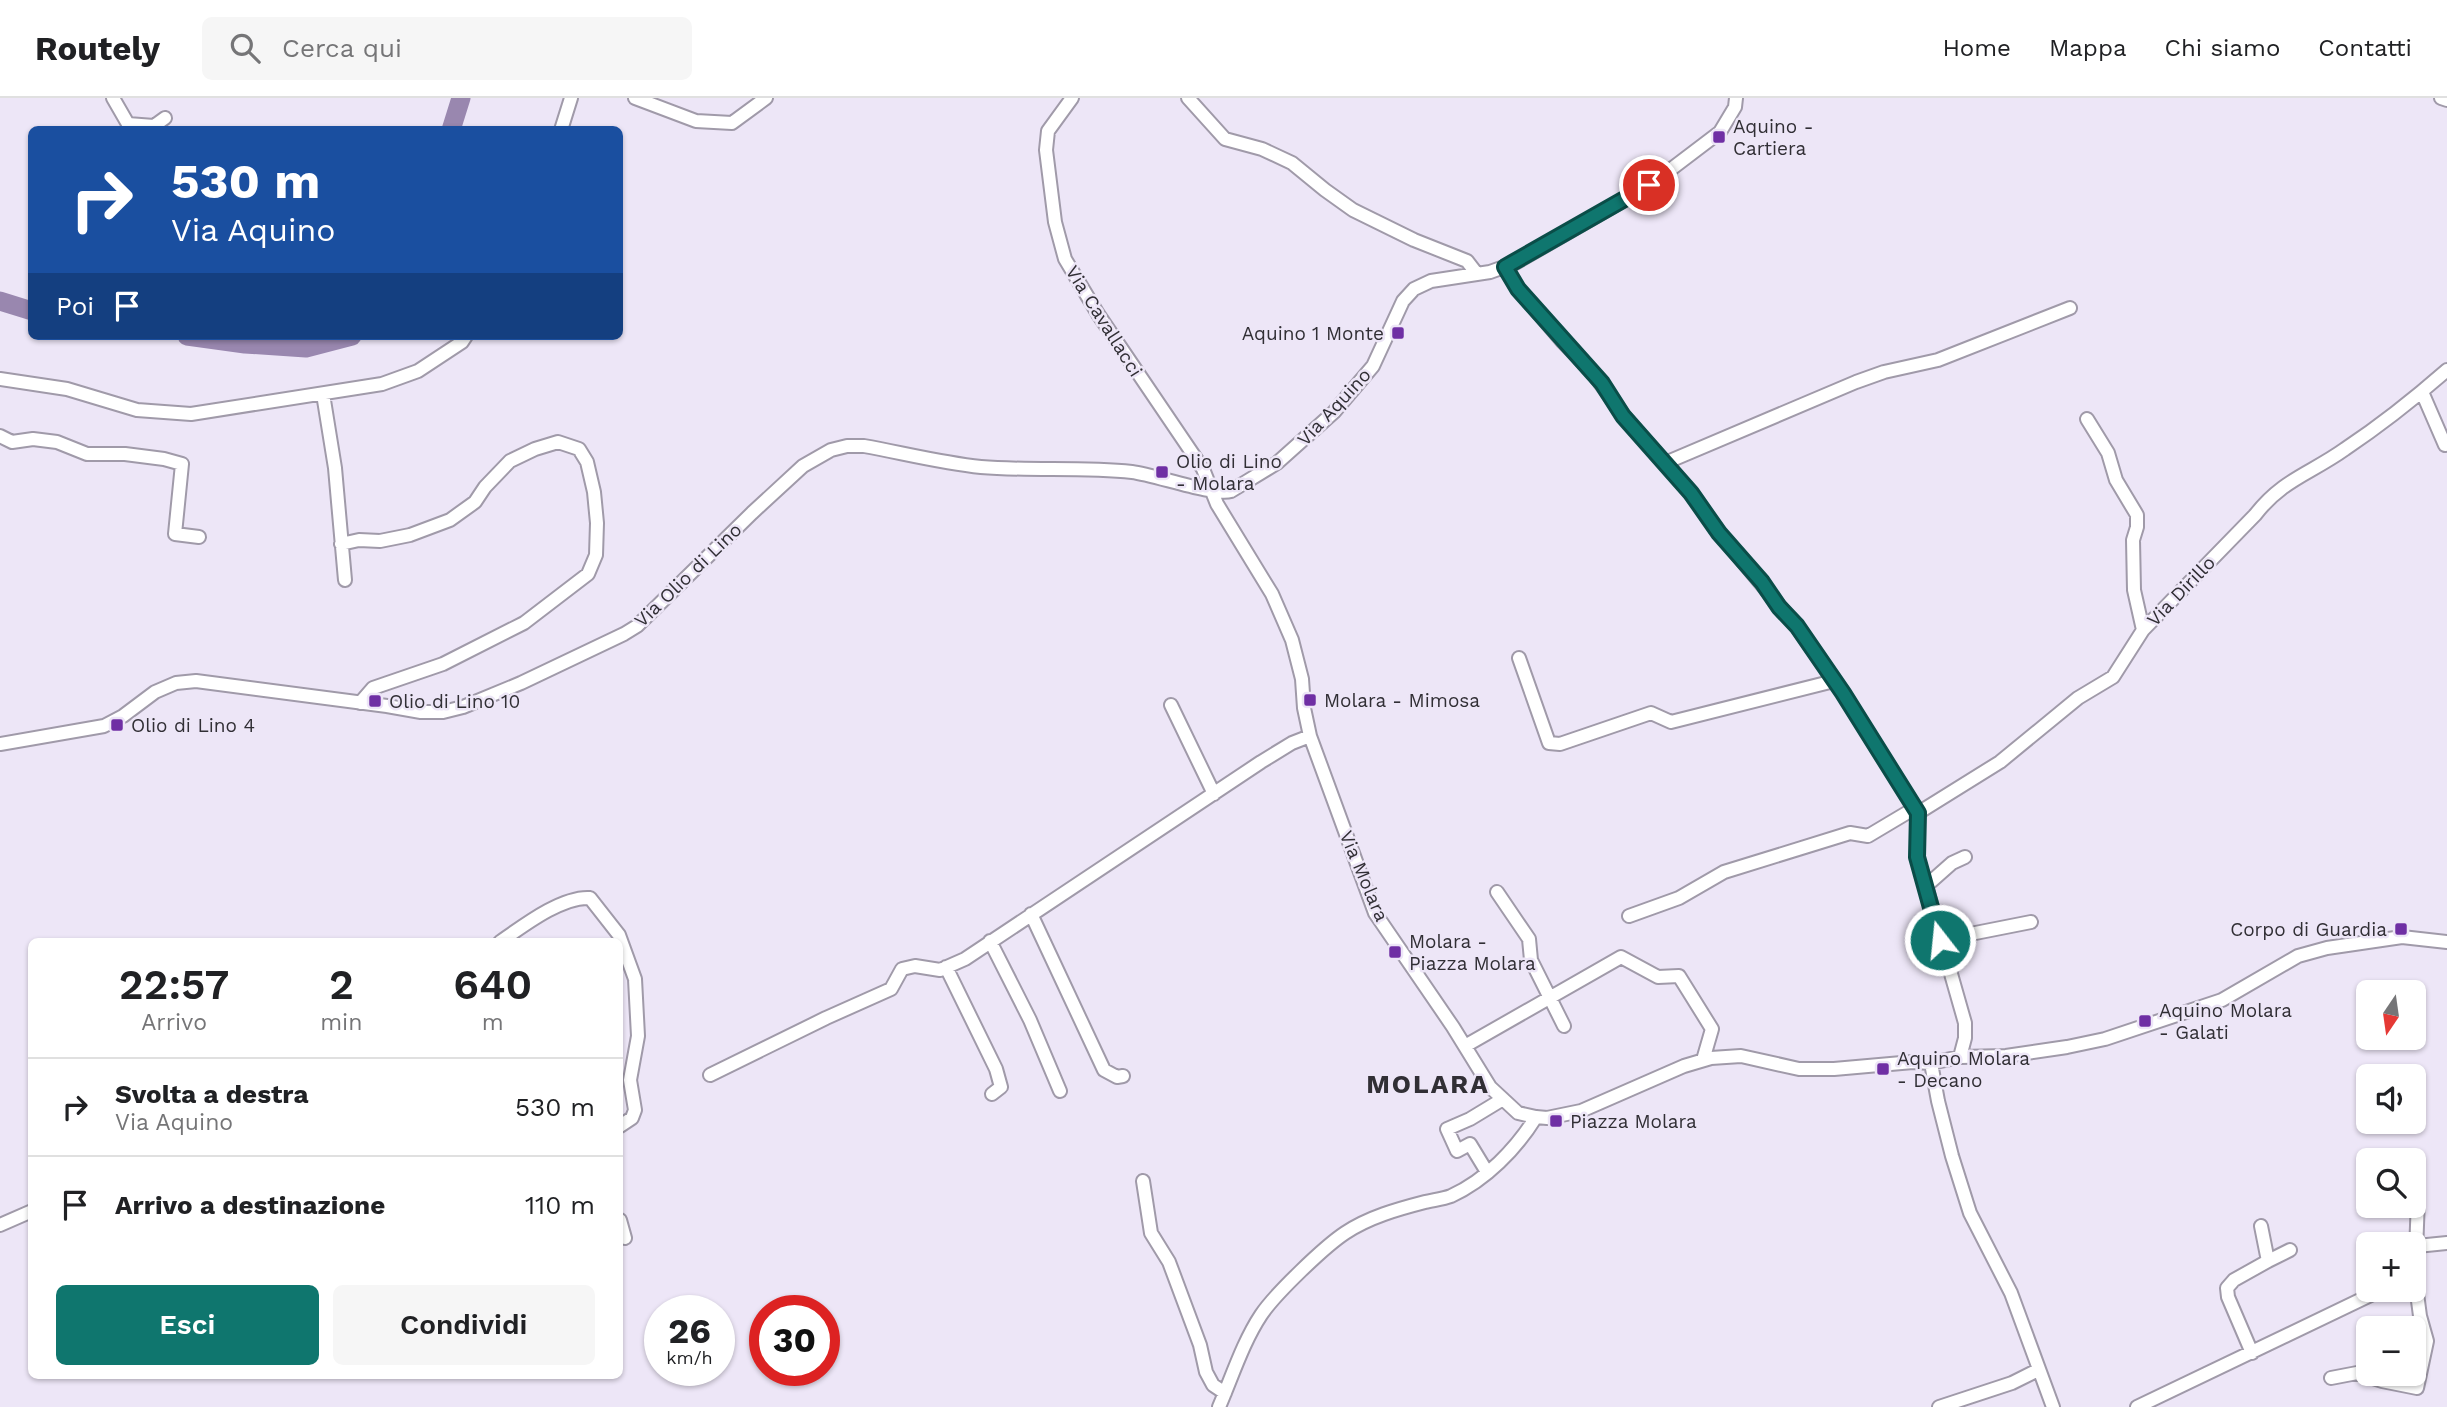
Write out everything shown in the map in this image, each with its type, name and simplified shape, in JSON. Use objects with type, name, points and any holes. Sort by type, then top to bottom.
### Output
[{"type":"street","points":[[113,98],[128,124],[154,126],[165,118]]},
{"type":"street","points":[[562,126],[571,98]]},
{"type":"street","points":[[635,98],[696,121],[732,123],[766,98]]},
{"type":"street","name":"Via Cavallacci","points":[[1072,98],[1048,131],[1046,150],[1055,222],[1065,258],[1098,314],[1203,469],[1212,492]]},
{"type":"street","points":[[1188,98],[1225,139],[1262,149],[1292,163],[1353,210],[1414,240],[1467,261],[1478,274]]},
{"type":"street","name":"Via Aquino","points":[[1212,492],[1231,491],[1277,463],[1334,412],[1373,366],[1404,301],[1414,289],[1432,281],[1505,267],[1631,196],[1720,132],[1735,107],[1736,98]]},
{"type":"street","points":[[2441,98],[2447,100]]},
{"type":"street","points":[[1505,267],[1518,289],[1602,383],[1623,416],[1691,493],[1719,533],[1797,626],[1916,810],[1917,857],[1965,1023],[1965,1038],[1960,1056]]},
{"type":"street","points":[[1665,463],[1856,382],[1884,372],[1938,360],[2070,308]]},
{"type":"street","points":[[0,379],[66,389],[137,410],[191,414],[382,384],[418,371],[463,340]]},
{"type":"street","name":"Via Dirillo","points":[[1629,916],[1679,898],[1724,872],[1850,833],[1868,836],[2000,762],[2078,698],[2113,677],[2143,630],[2255,515],[2270,496],[2296,477],[2343,451],[2447,370]]},
{"type":"street","points":[[2422,392],[2445,445]]},
{"type":"street","points":[[323,394],[335,468],[345,580]]},
{"type":"street","points":[[2087,419],[2108,453],[2116,480],[2137,515],[2133,540],[2134,590],[2143,630]]},
{"type":"street","points":[[0,436],[12,442],[33,439],[57,442],[87,454],[125,454],[182,464],[175,534],[199,537]]},
{"type":"street","points":[[341,544],[410,535],[450,520],[475,502],[485,487],[510,461],[535,449],[558,442],[579,449],[587,463],[594,492],[597,523],[596,555],[589,574],[524,622],[443,664],[373,688],[360,704]]},
{"type":"street","name":"Via Olio di Lino","points":[[0,744],[104,726],[123,716],[155,692],[176,683],[196,681],[421,712],[443,712],[463,707],[610,643],[637,626],[803,466],[818,456],[839,448],[864,446],[979,467],[1134,472],[1212,492]]},
{"type":"street","name":"Via Molara","points":[[1212,492],[1245,553],[1272,594],[1292,640],[1302,679],[1310,736],[1375,913],[1490,1087],[1518,1113],[1536,1117]]},
{"type":"street","points":[[1519,658],[1549,743],[1560,744],[1651,713],[1671,722],[1834,681]]},
{"type":"street","points":[[1171,705],[1214,794]]},
{"type":"street","points":[[710,1075],[826,1017],[891,989],[902,969],[915,966],[940,970],[965,958],[1292,743],[1310,736]]},
{"type":"street","points":[[1926,886],[1952,863],[1965,857]]},
{"type":"street","points":[[1497,892],[1530,939],[1531,960],[1564,1026]]},
{"type":"street","points":[[506,938],[558,906],[580,898],[590,898],[620,938]]},
{"type":"street","points":[[1031,914],[1104,1070],[1117,1077],[1123,1076]]},
{"type":"street","points":[[1940,940],[2031,922]]},
{"type":"street","points":[[1219,1407],[1261,1315],[1278,1294],[1345,1233],[1394,1211],[1450,1196],[1487,1172],[1521,1141],[1536,1117],[1547,1118],[1581,1111],[1703,1060],[1741,1056],[1799,1069],[1834,1069],[1913,1062],[1931,1063],[1960,1056],[2006,1056],[2067,1047],[2105,1039],[2222,1000],[2298,956],[2327,948],[2402,937],[2447,942],[2447,936]]},
{"type":"street","points":[[990,941],[1030,1020],[1059,1091]]},
{"type":"street","points":[[623,946],[635,979],[638,1023],[636,1056],[630,1080],[635,1110],[632,1118],[623,1124]]},
{"type":"street","points":[[1465,1046],[1621,957],[1658,977],[1679,976],[1712,1029],[1703,1060]]},
{"type":"street","points":[[946,967],[996,1069],[1001,1087],[992,1094]]},
{"type":"street","points":[[1931,1063],[1946,1134],[1970,1213],[2011,1293],[2053,1407]]},
{"type":"street","points":[[1487,1172],[1470,1144],[1457,1151],[1447,1129],[1470,1119],[1503,1098]]},
{"type":"street","points":[[1143,1181],[1151,1233],[1173,1273],[1200,1345],[1206,1372],[1213,1385],[1225,1393]]},
{"type":"street","points":[[0,1225],[28,1213]]},
{"type":"street","points":[[2261,1226],[2267,1261]]},
{"type":"street","points":[[623,1231],[625,1238]]},
{"type":"street","points":[[2426,1245],[2447,1243]]},
{"type":"street","points":[[2252,1353],[2228,1297],[2227,1288],[2234,1280],[2290,1250]]},
{"type":"street","points":[[2137,1407],[2161,1402],[2252,1353],[2356,1302]]},
{"type":"street","points":[[2331,1378],[2357,1373],[2417,1388],[2427,1341],[2418,1302]]},
{"type":"street","points":[[1939,1407],[2012,1383],[2038,1370]]},
{"type":"waterway","points":[[452,126],[461,98]]},
{"type":"waterway","points":[[0,301],[28,310]]},
{"type":"waterway","points":[[216,340],[306,348],[337,340]]},
{"type":"place","name":"Aquino - Cartiera","points":[[1719,137]]},
{"type":"place","name":"Aquino 1 Monte","points":[[1398,333]]},
{"type":"place","name":"Olio di Lino - Molara","points":[[1162,472]]},
{"type":"place","name":"Molara - Mimosa","points":[[1310,700]]},
{"type":"place","name":"Olio di Lino 10","points":[[375,701]]},
{"type":"place","name":"Olio di Lino 4","points":[[117,725]]},
{"type":"place","name":"Corpo di Guardia","points":[[2401,929]]},
{"type":"place","name":"Molara - Piazza Molara","points":[[1395,952]]},
{"type":"place","name":"Aquino Molara - Galati","points":[[2145,1021]]},
{"type":"place","name":"Aquino Molara - Decano","points":[[1883,1069]]},
{"type":"place","name":"Piazza Molara","points":[[1556,1121]]},
{"type":"district","name":"MOLARA","points":[[1428,1084]]},
{"type":"route","points":[[1649,185],[1505,267],[1518,289],[1602,383],[1623,416],[1691,493],[1719,533],[1797,626],[1843,693],[1918,813],[1917,857],[1940,940]]}]
